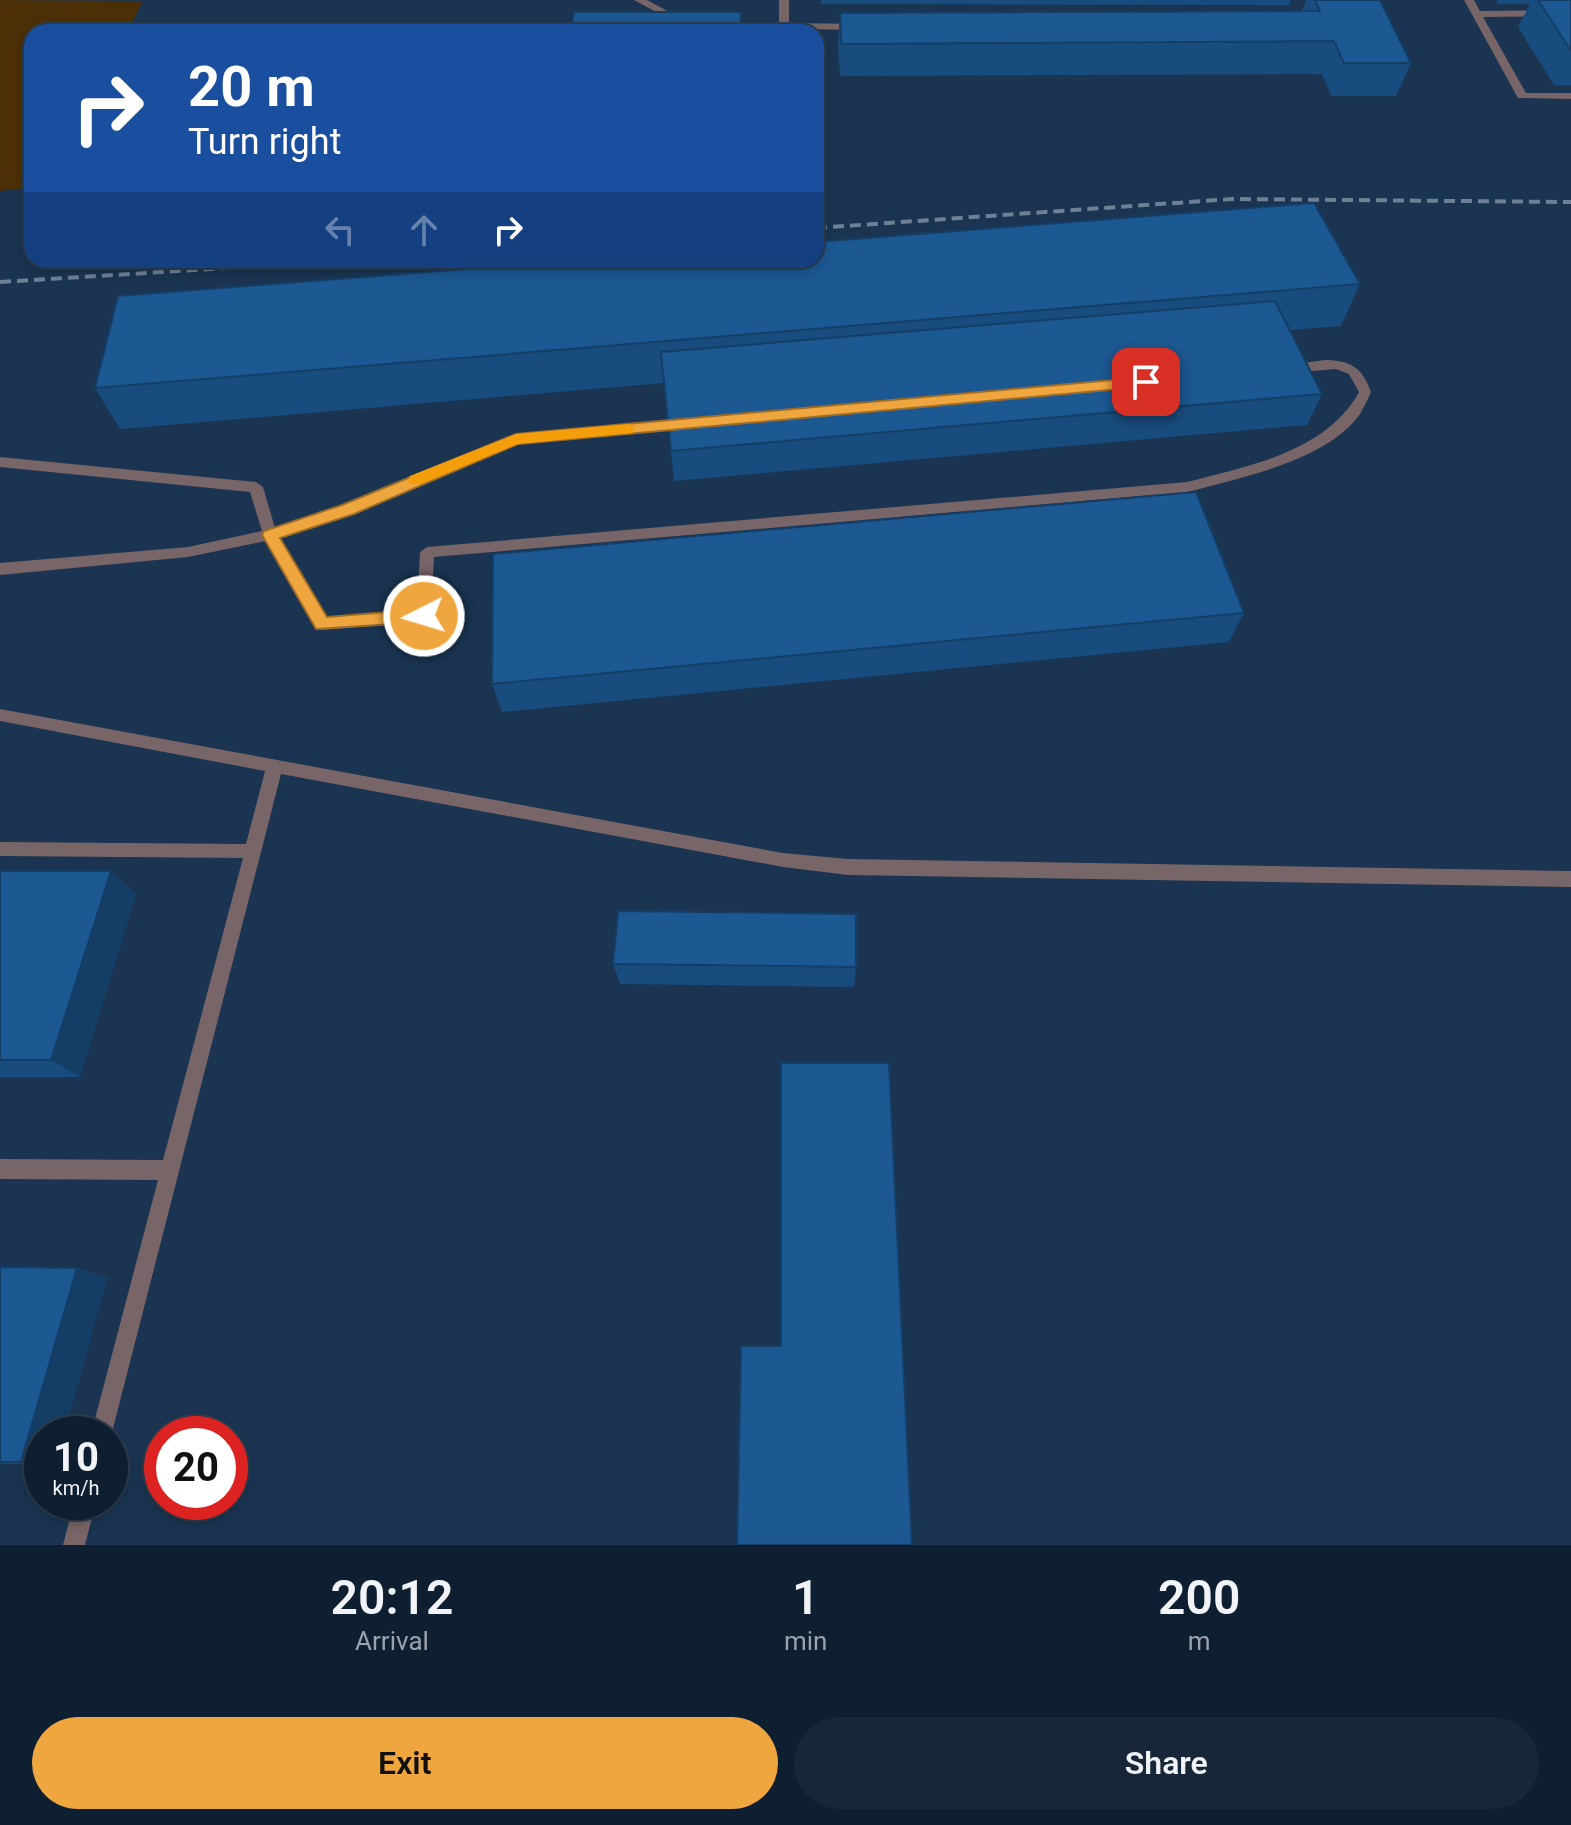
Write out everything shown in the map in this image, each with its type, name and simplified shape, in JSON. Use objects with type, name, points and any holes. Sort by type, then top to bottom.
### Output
[{"type":"lane","points":[[639,0],[664,14],[691,21]]},
{"type":"lane","points":[[784,0],[784,24]]},
{"type":"lane","points":[[1469,0],[1522,96],[1571,96]]},
{"type":"lane","points":[[1477,14],[1571,13]]},
{"type":"lane","points":[[824,29],[879,27]]},
{"type":"lane","points":[[0,462],[256,487],[270,535],[322,624],[424,616],[427,552],[1187,487],[1268,462],[1324,438],[1356,413],[1365,392],[1358,371],[1349,366],[1273,371]]},
{"type":"lane","points":[[0,569],[188,552],[270,535],[348,510],[516,439],[705,422]]},
{"type":"lane","points":[[0,715],[783,860],[848,867],[1571,879]]},
{"type":"lane","points":[[107,1416],[275,765]]},
{"type":"lane","points":[[0,849],[253,851]]},
{"type":"lane","points":[[0,1169],[170,1170]]},
{"type":"lane","points":[[74,1545],[80,1520]]},
{"type":"shaded area","points":[[0,0],[1571,0],[1571,1545],[0,1545]]},
{"type":"shaded area","points":[[0,0],[143,1],[131,24],[24,24],[24,188],[0,191]]},
{"type":"building","points":[[1315,0],[1380,0],[1411,63],[1344,63],[1334,41],[841,44],[840,13],[1320,11]]},
{"type":"building","points":[[1538,0],[1571,0],[1571,51]]},
{"type":"building","points":[[574,12],[741,12],[740,24],[572,24]]},
{"type":"building","points":[[1314,203],[1360,284],[95,388],[118,296],[479,268],[824,268],[824,241]]},
{"type":"building","points":[[1275,301],[1322,394],[671,451],[661,352]]},
{"type":"building","points":[[1196,492],[1244,613],[492,684],[493,554]]},
{"type":"building","points":[[0,871],[111,871],[51,1060],[0,1060]]},
{"type":"building","points":[[618,911],[856,914],[856,967],[613,964]]},
{"type":"building","points":[[781,1063],[889,1063],[912,1545],[737,1545],[741,1346],[781,1346]]},
{"type":"building","points":[[0,1267],[77,1268],[34,1416],[24,1416],[21,1462],[0,1462]]},
{"type":"railway","points":[[824,227],[1232,199],[1571,202]]},
{"type":"railway","points":[[0,282],[227,268]]},
{"type":"slow traffic","points":[[416,480],[516,439],[628,429]]},
{"type":"route","points":[[424,616],[322,624],[270,535],[348,510],[516,439],[1146,382]]}]
